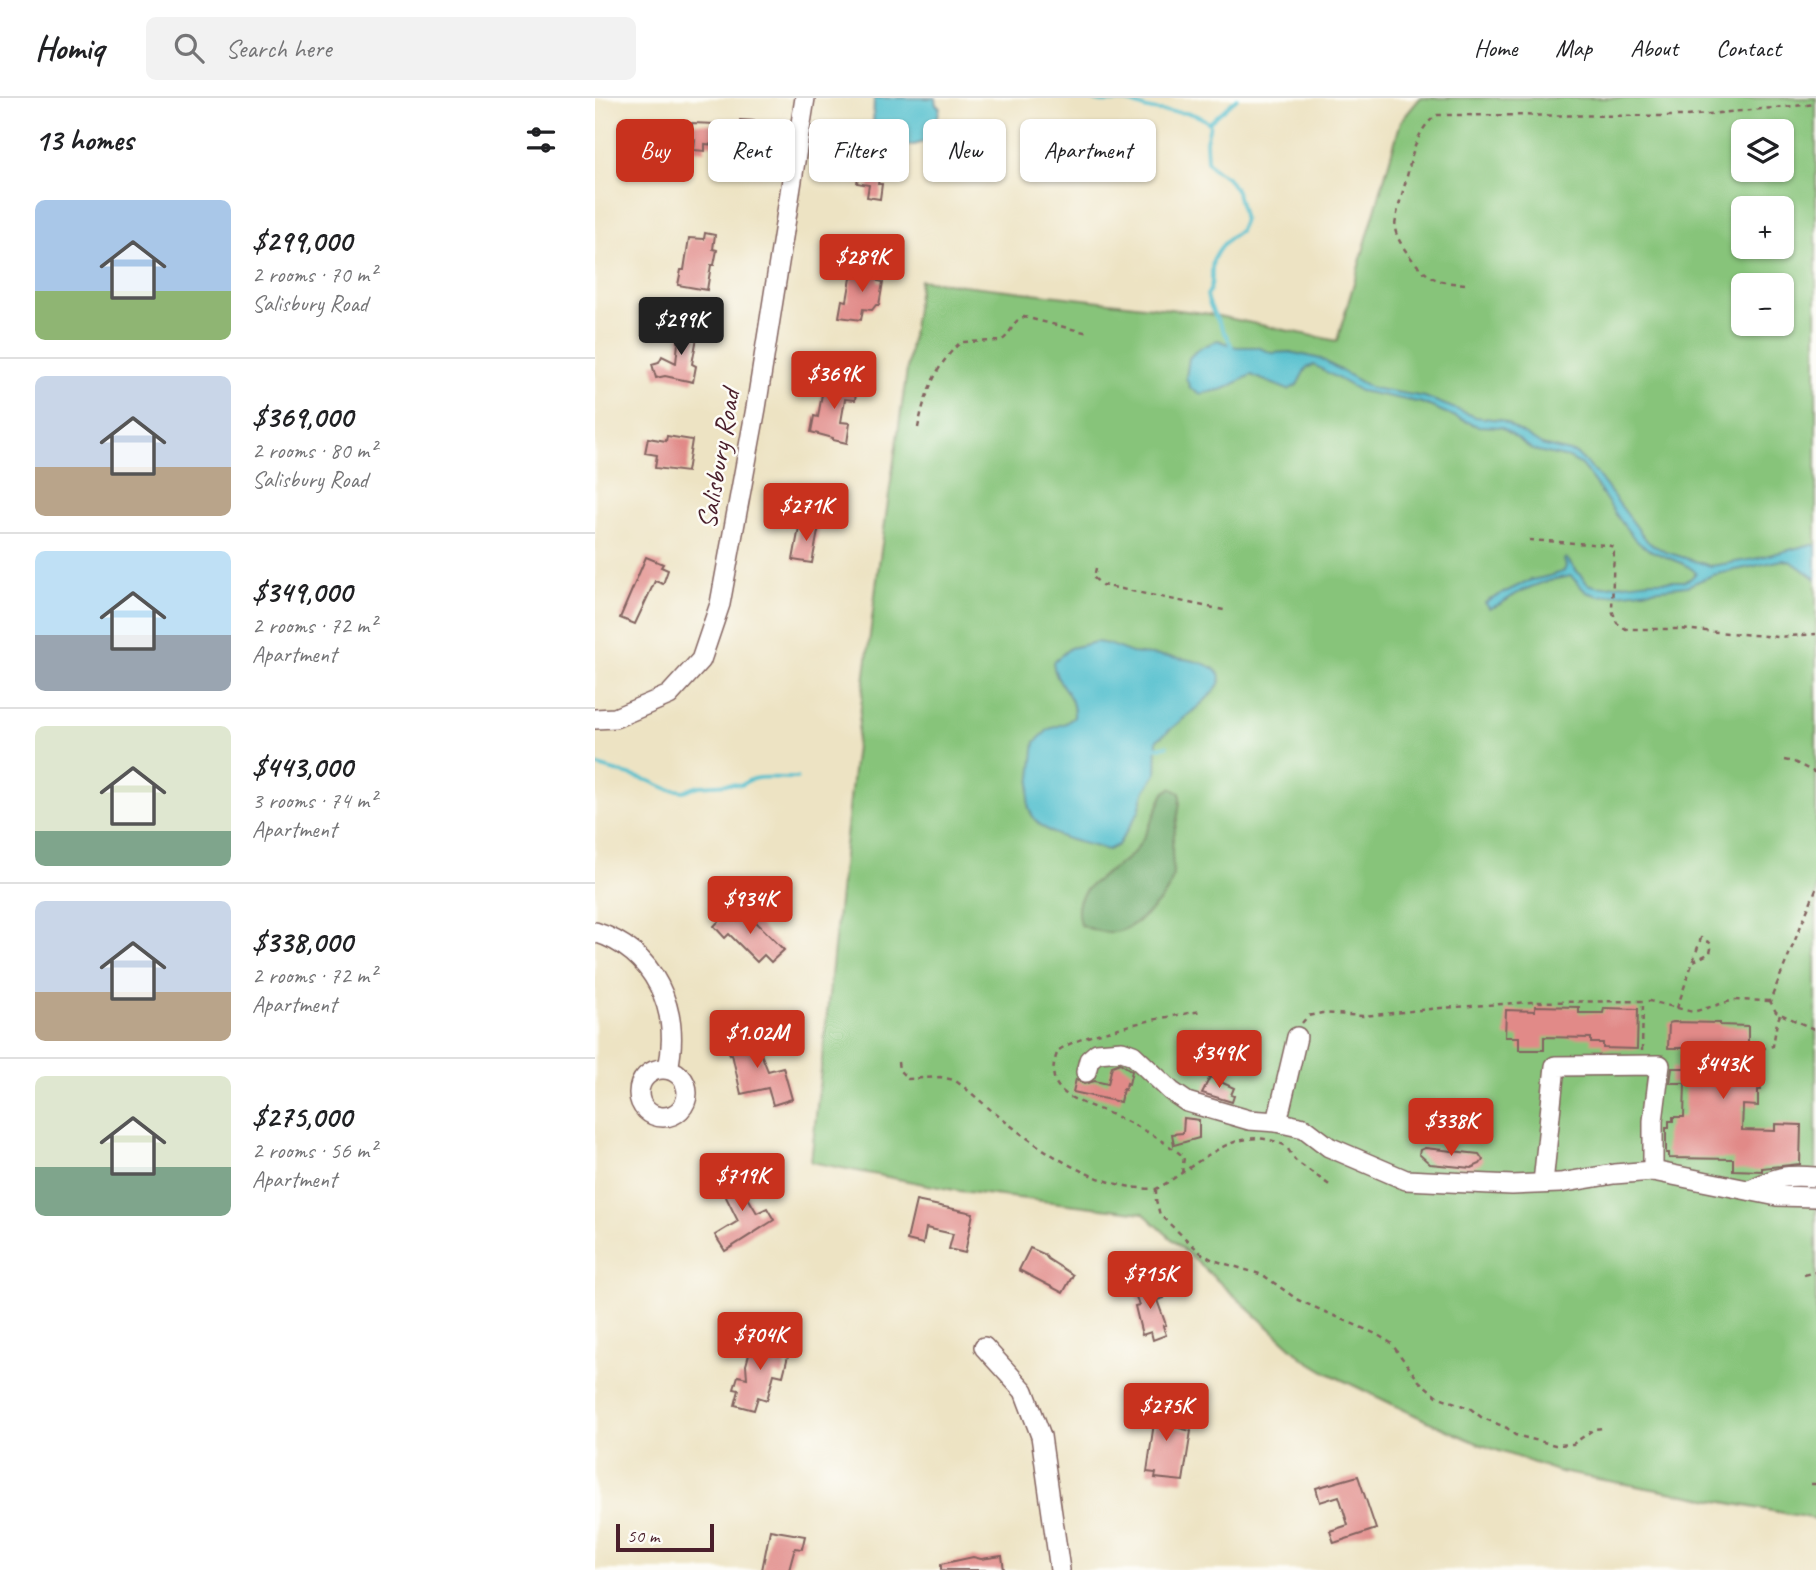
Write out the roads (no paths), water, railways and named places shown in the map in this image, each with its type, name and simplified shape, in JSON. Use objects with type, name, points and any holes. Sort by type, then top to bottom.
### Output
[{"type":"street","name":"Salisbury Road","points":[[595,719],[615,718],[670,695],[701,660],[720,604],[756,408],[806,98]]},
{"type":"street","points":[[595,932],[628,947],[651,970],[669,1005],[671,1055],[668,1069]]},
{"type":"street","points":[[1277,1122],[1297,1037]]},
{"type":"street","points":[[1086,1072],[1089,1060],[1097,1053],[1122,1051],[1133,1055],[1171,1091],[1187,1102],[1249,1120],[1304,1128],[1329,1147],[1406,1180],[1512,1185],[1560,1183],[1653,1171],[1777,1196],[1816,1197]]},
{"type":"street","points":[[1543,1183],[1555,1066],[1660,1065],[1653,1121],[1653,1171]]},
{"type":"street","points":[[1750,1190],[1776,1177],[1816,1177]]},
{"type":"street","points":[[985,1347],[1024,1391],[1041,1436],[1061,1570]]},
{"type":"water","points":[[874,98],[935,98],[936,105],[940,107],[936,119],[923,119],[923,142],[919,144],[909,145],[909,119],[873,119]]},
{"type":"water","points":[[1218,340],[1236,347],[1257,347],[1272,353],[1290,352],[1321,359],[1371,388],[1425,397],[1476,417],[1501,420],[1542,445],[1577,454],[1596,473],[1648,542],[1666,552],[1711,566],[1816,545],[1816,579],[1792,562],[1783,560],[1713,575],[1687,586],[1599,596],[1586,592],[1571,576],[1531,587],[1489,608],[1485,603],[1508,591],[1531,580],[1564,571],[1566,558],[1588,584],[1599,587],[1650,581],[1684,581],[1696,573],[1639,543],[1580,464],[1569,458],[1533,450],[1501,427],[1477,426],[1422,403],[1360,391],[1314,365],[1306,368],[1297,385],[1288,390],[1251,375],[1224,389],[1200,394],[1190,388],[1186,378],[1189,358],[1198,349]]},
{"type":"water","points":[[1096,642],[1132,653],[1198,662],[1210,666],[1218,673],[1220,681],[1202,703],[1157,740],[1156,774],[1144,792],[1139,811],[1118,845],[1108,850],[1073,841],[1049,831],[1032,815],[1028,804],[1035,742],[1049,729],[1074,717],[1071,701],[1057,677],[1053,662],[1070,648]]},
{"type":"waterway","points":[[1087,98],[1191,114],[1210,125],[1206,141],[1207,161],[1227,177],[1237,192],[1244,220],[1239,231],[1224,244],[1213,261],[1211,287],[1207,295],[1232,347]]},
{"type":"waterway","points":[[1209,123],[1237,98]]},
{"type":"waterway","points":[[1155,748],[1167,746]]},
{"type":"waterway","points":[[595,765],[668,789],[684,791],[699,786],[742,785],[761,778],[797,778]]}]
